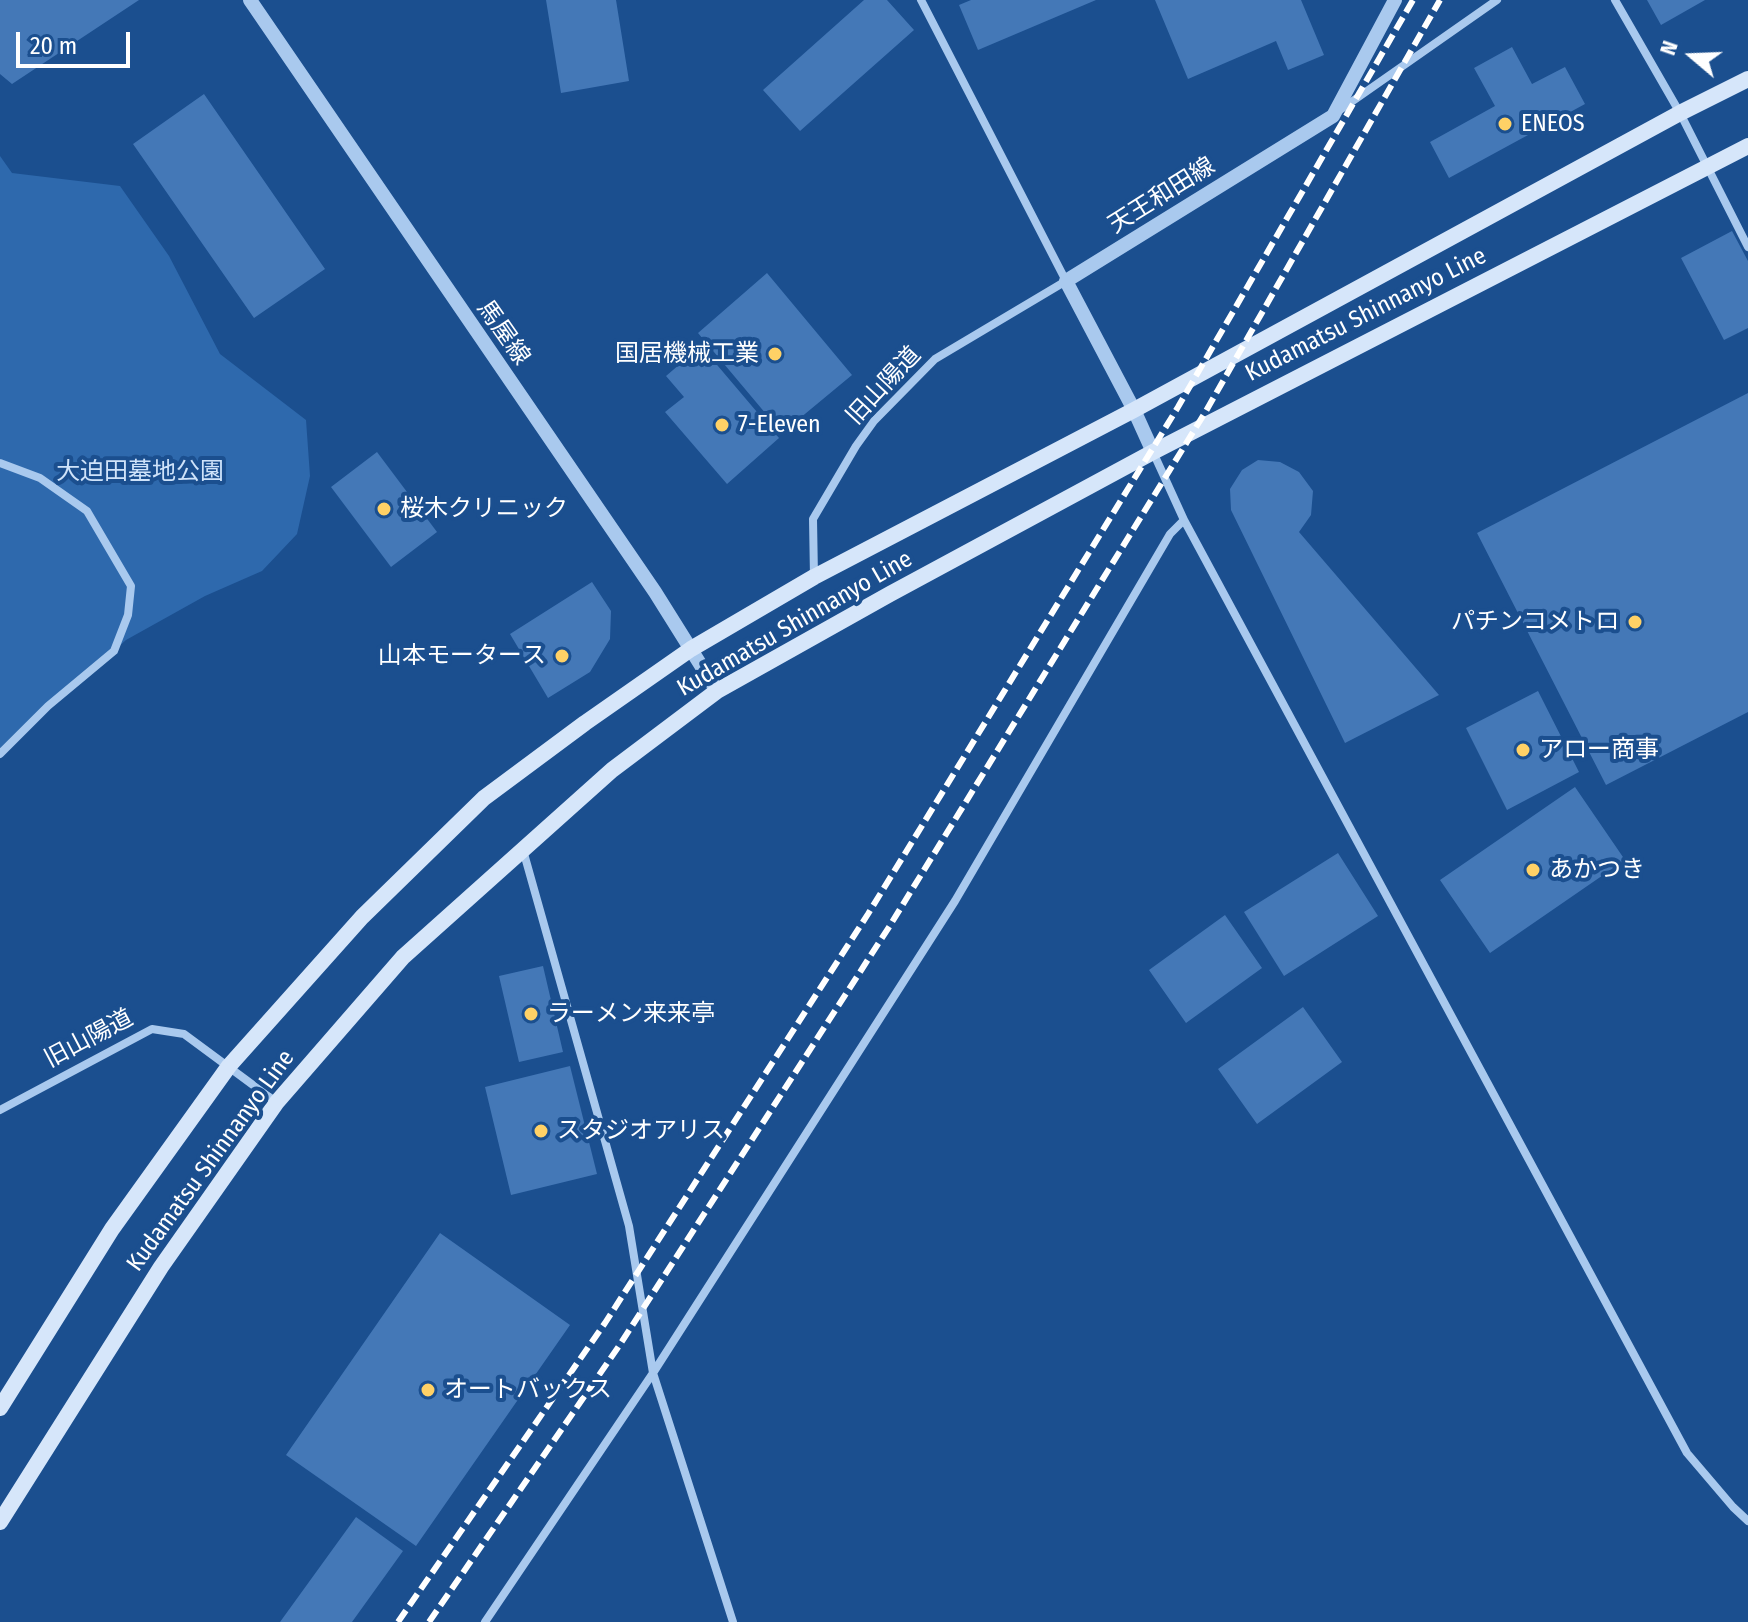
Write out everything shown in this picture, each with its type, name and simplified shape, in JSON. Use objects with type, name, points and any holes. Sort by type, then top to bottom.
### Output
[{"type":"main road","name":"Kudamatsu Shinnanyo Line","points":[[0,1408],[112,1229],[229,1066],[362,917],[484,798],[691,649],[814,577],[1134,410],[1748,79]]},
{"type":"main road","name":"Kudamatsu Shinnanyo Line","points":[[0,1522],[161,1267],[277,1102],[403,957],[612,770],[717,691],[890,594],[1153,452],[1748,146]]},
{"type":"street","name":"馬屋線","points":[[250,0],[655,592],[717,691]]},
{"type":"street","points":[[921,0],[1134,410],[1184,520],[1687,1453],[1748,1521]]},
{"type":"street","points":[[1333,116],[1395,0]]},
{"type":"street","points":[[1333,116],[1497,0]]},
{"type":"street","points":[[1615,0],[1680,113],[1748,247]]},
{"type":"street","name":"天王和田線","points":[[1066,281],[1333,116]]},
{"type":"street","name":"旧山陽道","points":[[814,577],[813,519],[874,421],[935,359],[1066,281]]},
{"type":"street","points":[[0,463],[40,478],[87,511],[131,586],[128,615],[114,651],[48,706],[0,754]]},
{"type":"street","points":[[485,1622],[653,1373],[955,901],[1170,534],[1184,520]]},
{"type":"street","points":[[522,849],[629,1226],[653,1373],[733,1622]]},
{"type":"street","name":"旧山陽道","points":[[0,1110],[152,1029],[184,1034],[277,1102]]},
{"type":"green space","name":"大迫田墓地公園","points":[[0,156],[12,173],[120,186],[169,256],[220,354],[306,420],[310,476],[297,534],[262,571],[205,596],[126,640],[0,753]]},
{"type":"building","points":[[0,0],[139,0],[12,84],[0,74]]},
{"type":"building","points":[[546,0],[616,0],[629,81],[561,93]]},
{"type":"building","points":[[864,0],[887,0],[914,30],[800,131],[763,90]]},
{"type":"building","points":[[971,0],[1096,0],[978,50],[959,5]]},
{"type":"building","points":[[1155,0],[1301,0],[1324,55],[1288,70],[1276,41],[1188,79]]},
{"type":"building","points":[[1647,0],[1705,0],[1661,25]]},
{"type":"building","name":"ENEOS","points":[[1512,47],[1532,84],[1565,67],[1585,104],[1449,178],[1430,142],[1495,106],[1474,68]]},
{"type":"building","points":[[204,94],[325,269],[254,318],[133,144]]},
{"type":"building","points":[[1732,231],[1748,261],[1748,328],[1724,340],[1681,258]]},
{"type":"building","name":"国居機械工業","points":[[767,273],[852,375],[782,433],[698,333]]},
{"type":"building","name":"7-Eleven","points":[[701,346],[779,438],[727,484],[665,412],[684,397],[666,376]]},
{"type":"building","name":"パチンコメトロ","points":[[1748,393],[1748,712],[1606,785],[1477,533]]},
{"type":"building","name":"桜木クリニック","points":[[377,452],[437,532],[391,567],[331,487]]},
{"type":"building","points":[[1258,460],[1280,462],[1299,472],[1313,491],[1311,515],[1299,532],[1439,695],[1345,743],[1231,510],[1230,489],[1242,470]]},
{"type":"building","name":"山本モータース","points":[[592,582],[611,611],[610,639],[590,672],[548,698],[510,634]]},
{"type":"building","name":"アロー商事","points":[[1538,691],[1579,772],[1507,810],[1466,728]]},
{"type":"building","name":"あかつき","points":[[1575,787],[1625,860],[1490,953],[1440,880]]},
{"type":"building","points":[[1338,853],[1378,916],[1284,976],[1244,912]]},
{"type":"building","points":[[1225,915],[1262,968],[1186,1023],[1149,970]]},
{"type":"building","name":"ラーメン来来亭","points":[[543,966],[563,1052],[519,1062],[499,976]]},
{"type":"building","points":[[1303,1007],[1342,1062],[1257,1124],[1218,1069]]},
{"type":"building","name":"スタジオアリス","points":[[570,1066],[597,1174],[511,1195],[485,1087]]},
{"type":"building","name":"オートバックス","points":[[440,1233],[570,1325],[416,1546],[286,1455]]},
{"type":"building","points":[[356,1517],[403,1551],[352,1622],[280,1622]]},
{"type":"railway","points":[[398,1622],[605,1323],[868,914],[1178,407],[1413,0]]},
{"type":"railway","points":[[429,1622],[619,1346],[889,927],[1206,411],[1440,0]]},
{"type":"place","name":"ENEOS","points":[[1505,124]]},
{"type":"place","name":"国居機械工業","points":[[775,354]]},
{"type":"place","name":"7-Eleven","points":[[722,425]]},
{"type":"place","name":"桜木クリニック","points":[[384,509]]},
{"type":"place","name":"パチンコメトロ","points":[[1635,622]]},
{"type":"place","name":"山本モータース","points":[[562,656]]},
{"type":"place","name":"アロー商事","points":[[1523,750]]},
{"type":"place","name":"あかつき","points":[[1533,870]]},
{"type":"place","name":"ラーメン来来亭","points":[[531,1014]]},
{"type":"place","name":"スタジオアリス","points":[[541,1131]]},
{"type":"place","name":"オートバックス","points":[[428,1390]]}]
